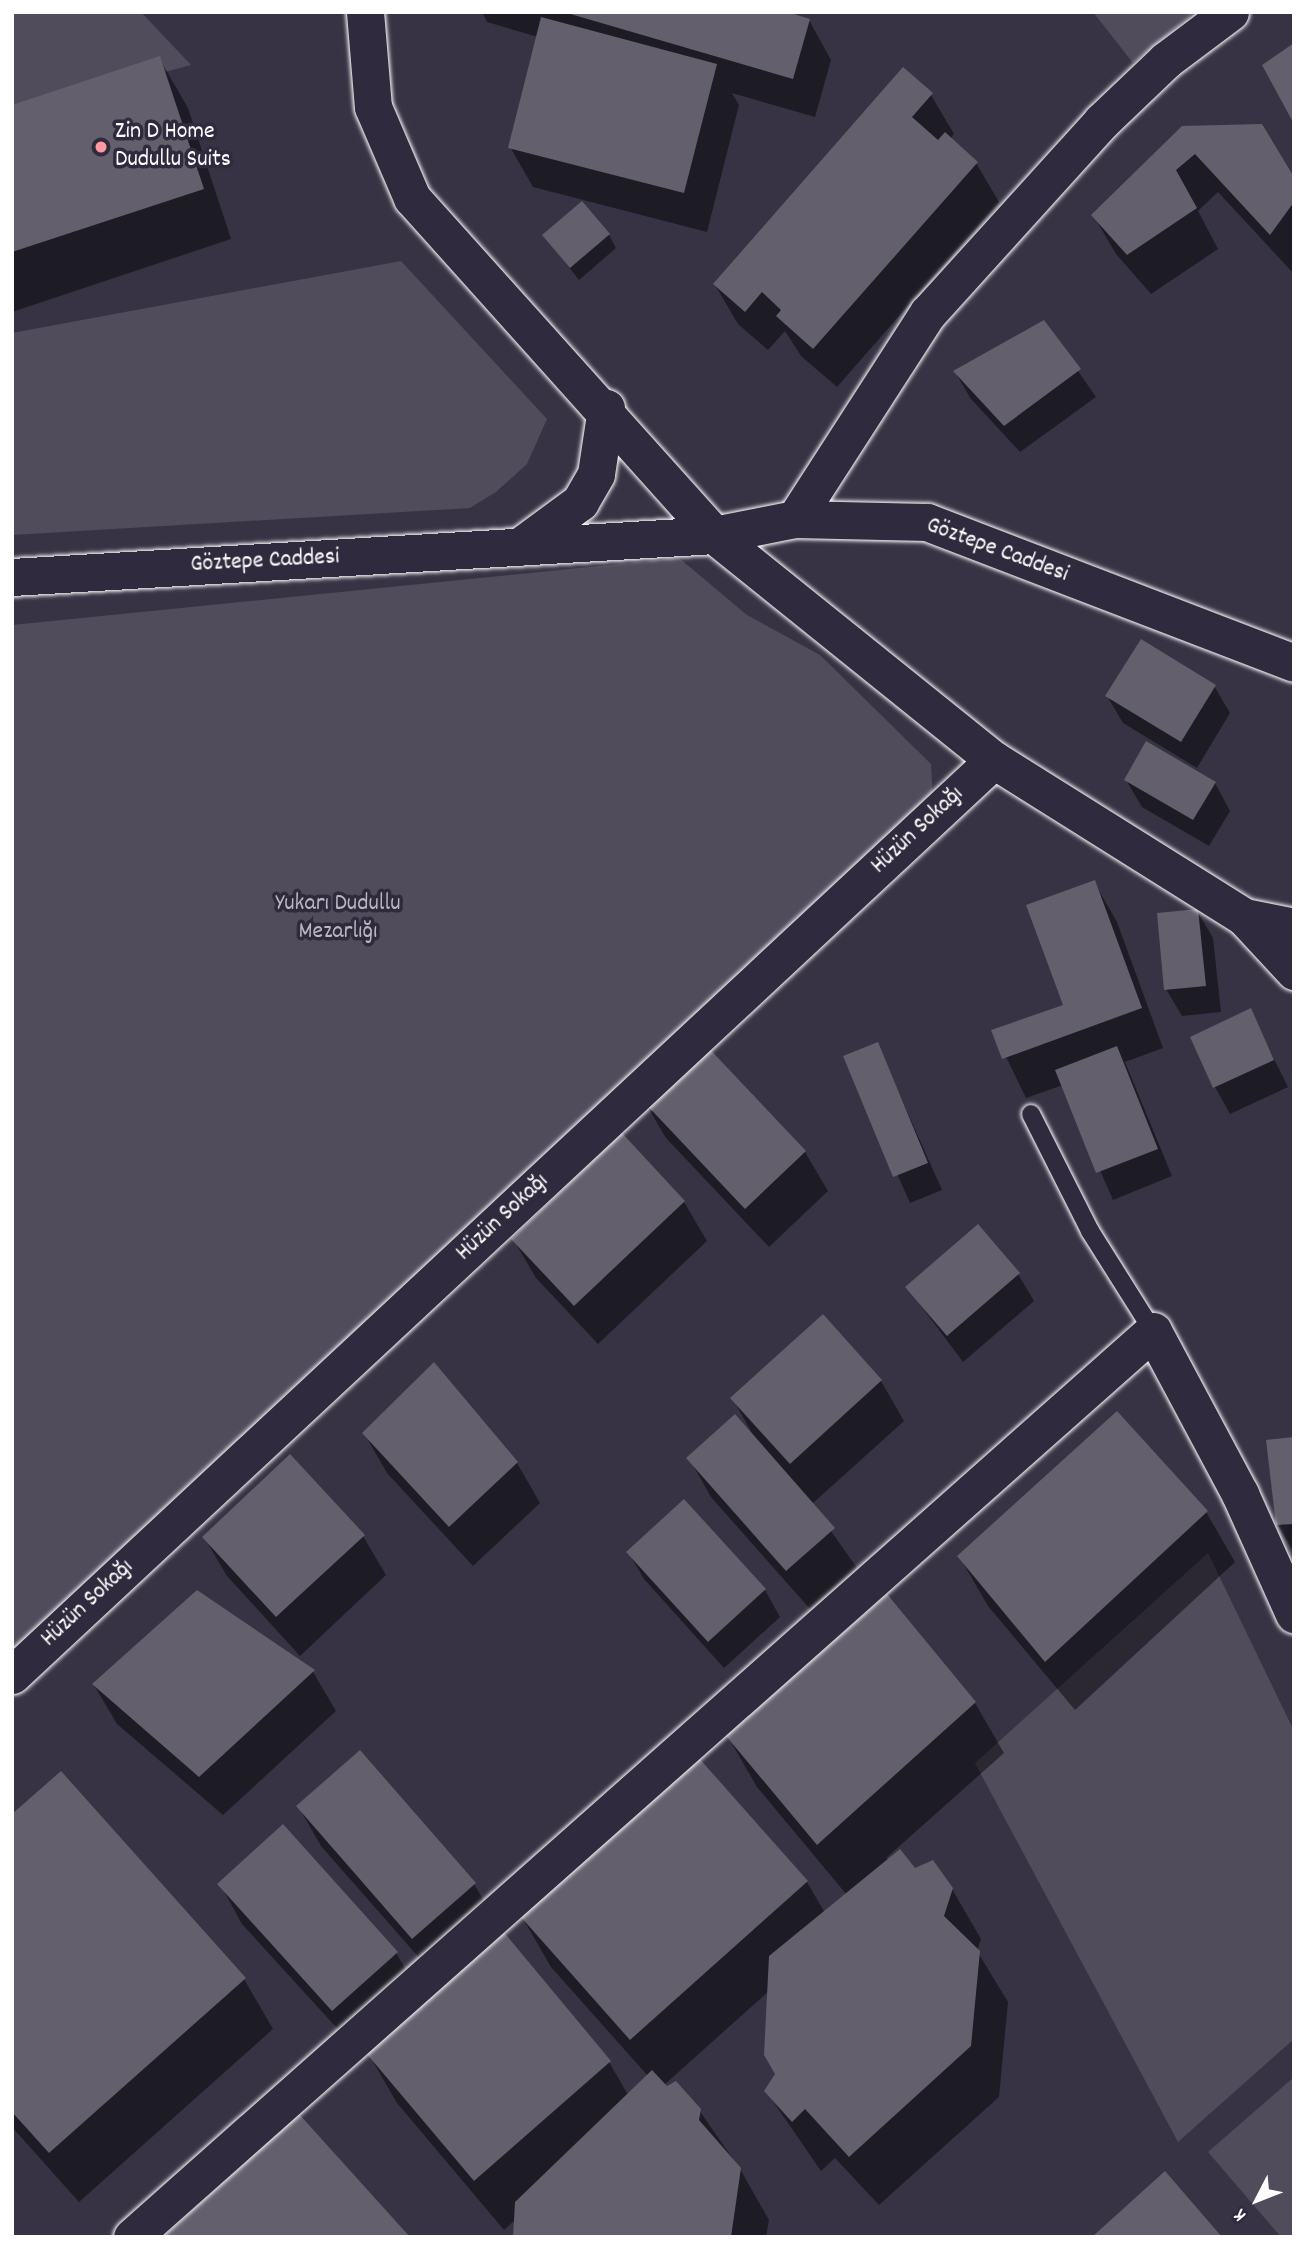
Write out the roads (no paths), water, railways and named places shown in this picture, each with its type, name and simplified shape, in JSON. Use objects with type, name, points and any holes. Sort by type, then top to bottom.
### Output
[{"type":"street","points":[[365,12],[373,107],[412,198],[606,408],[714,535],[994,760],[1244,918],[1294,971]]},
{"type":"street","points":[[795,519],[928,313],[1101,122],[1166,60],[1230,12]]},
{"type":"street","points":[[518,548],[580,502],[596,474],[606,408]]},
{"type":"street","name":"Göztepe Caddesi","points":[[12,577],[714,535],[795,519],[927,522],[1294,663]]},
{"type":"street","name":"Hüzün Sokağı","points":[[12,1675],[994,760]]},
{"type":"street","points":[[1244,918],[1294,927]]},
{"type":"street","points":[[132,2237],[1153,1331],[1285,1574],[1294,1614]]},
{"type":"lane","points":[[1031,1114],[1090,1231],[1153,1331]]},
{"type":"place","name":"Zin D Home Dudullu Suits","points":[[101,147]]},
{"type":"park label","name":"Yukarı Dudullu Mezarlığı","points":[[338,919]]}]
